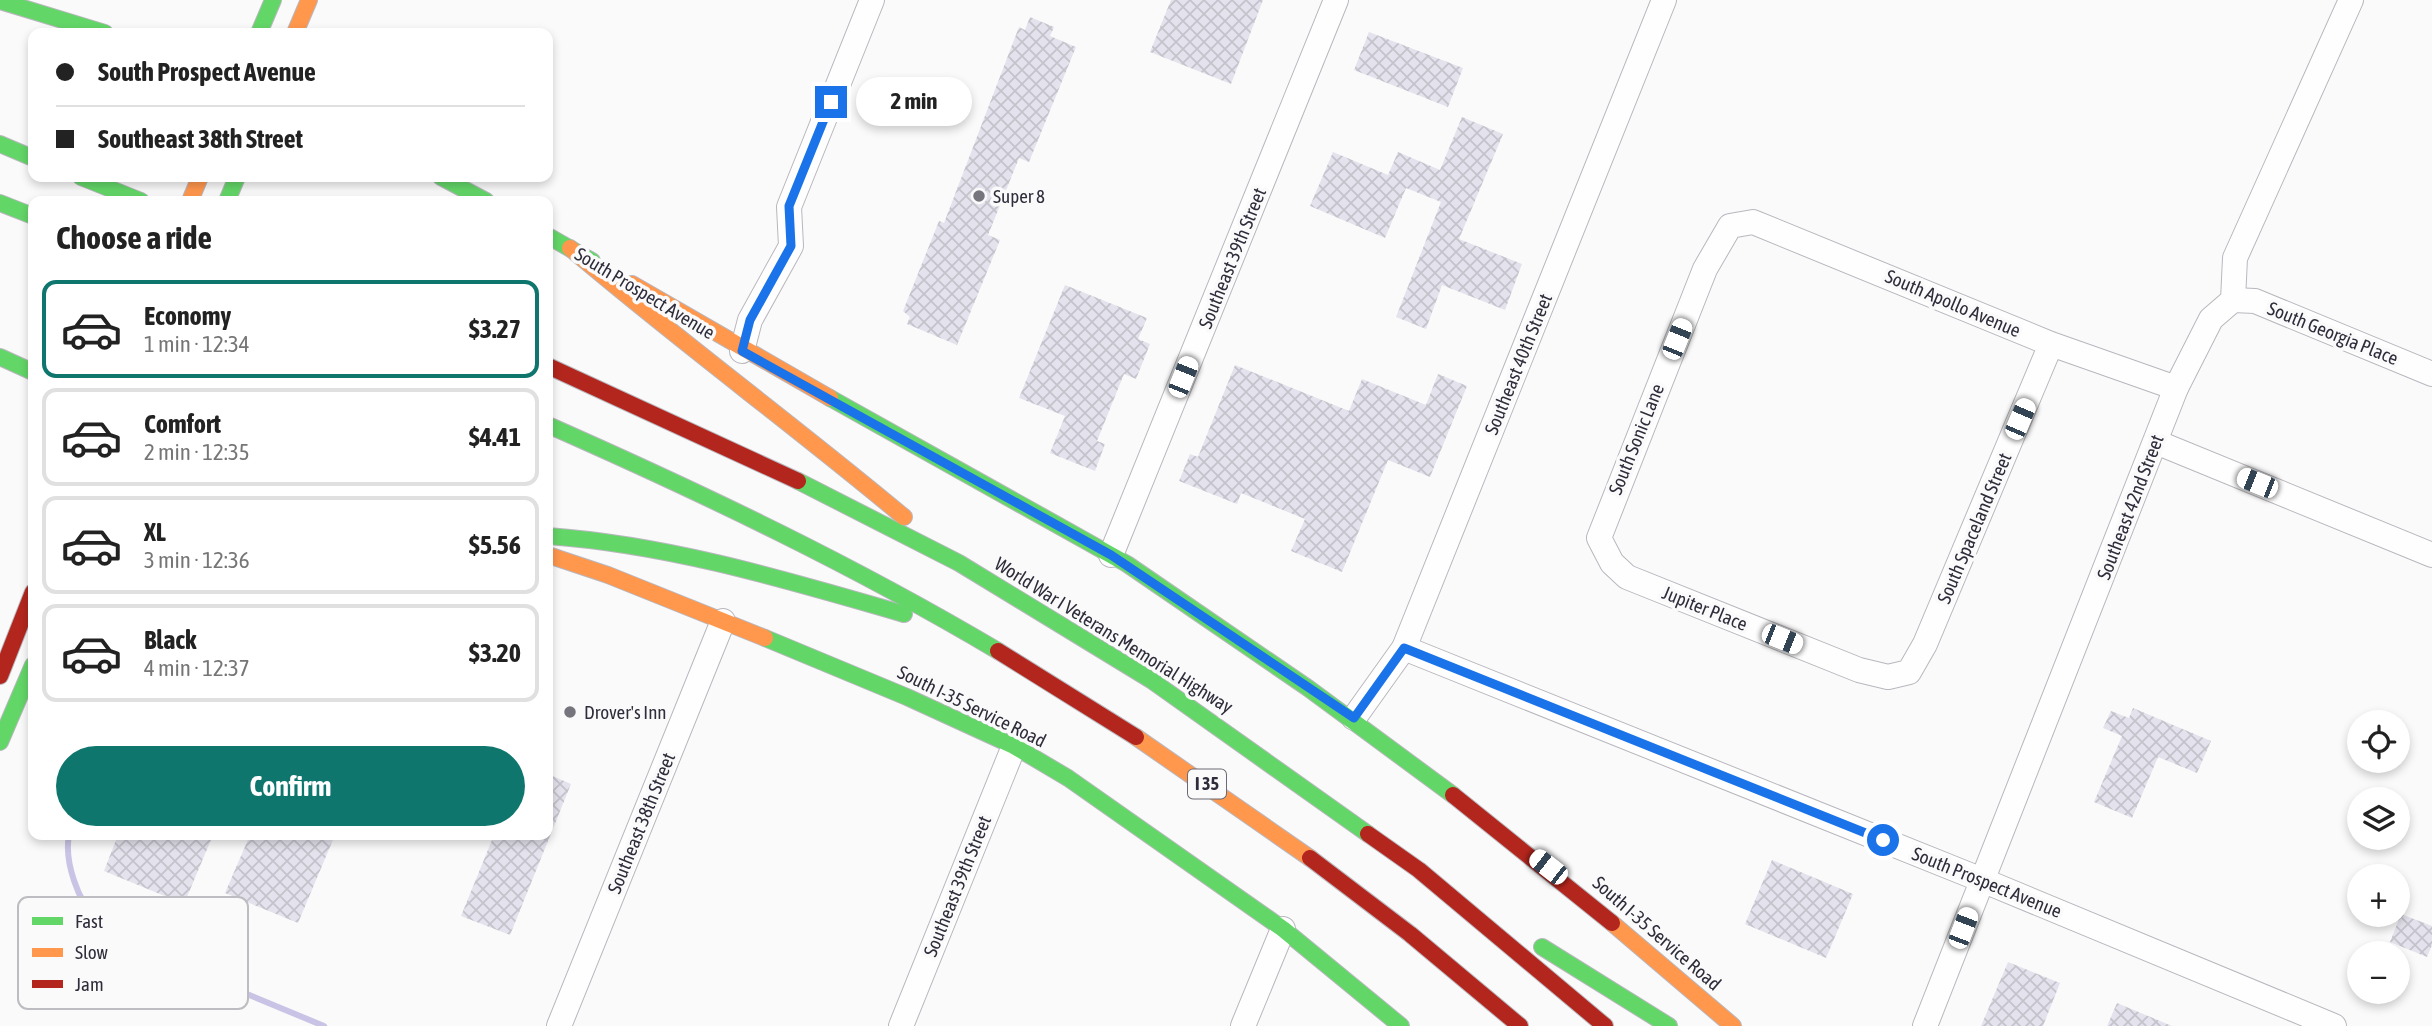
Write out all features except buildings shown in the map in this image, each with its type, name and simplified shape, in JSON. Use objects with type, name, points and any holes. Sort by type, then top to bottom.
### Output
[{"type":"main road","points":[[261,28],[273,0]]},
{"type":"main road","points":[[297,28],[309,0]]},
{"type":"main road","points":[[0,1],[89,28]]},
{"type":"main road","points":[[0,144],[28,156]]},
{"type":"main road","points":[[94,182],[128,196]]},
{"type":"main road","points":[[450,182],[477,196]]},
{"type":"main road","points":[[0,203],[28,214]]},
{"type":"main road","name":"South Prospect Avenue","points":[[553,239],[742,351],[1111,555],[1354,718]]},
{"type":"main road","points":[[570,248],[662,326],[785,418],[959,563]]},
{"type":"main road","points":[[0,357],[28,370]]},
{"type":"main road","name":"World War I Veterans Memorial Highway","points":[[553,368],[772,467],[959,563],[1151,680],[1419,870],[1605,1026]]},
{"type":"main road","name":"I 35","points":[[553,427],[685,484],[902,594],[964,631],[1188,771],[1315,860],[1438,956],[1520,1026]]},
{"type":"main road","points":[[553,536],[577,537],[696,558],[964,631]]},
{"type":"main road","name":"South I-35 Service Road","points":[[553,557],[607,575],[907,696],[1014,746],[1068,778],[1283,929],[1401,1026]]},
{"type":"main road","points":[[0,676],[28,605]]},
{"type":"main road","points":[[2,732],[28,676]]},
{"type":"main road","name":"South I-35 Service Road","points":[[1354,718],[1548,867],[1733,1026]]},
{"type":"main road","points":[[1419,870],[1669,1026]]},
{"type":"main road","points":[[1438,956],[1497,1026]]},
{"type":"street","points":[[742,351],[750,320],[791,246],[789,206],[872,0]]},
{"type":"street","name":"Southeast 39th Street","points":[[1111,555],[1336,0]]},
{"type":"street","name":"Southeast 40th Street","points":[[1354,718],[1404,648],[1664,0]]},
{"type":"street","points":[[2233,300],[2235,258],[2351,0]]},
{"type":"street","name":"South Apollo Avenue","points":[[1730,226],[1753,222],[2051,344],[2176,388]]},
{"type":"street","name":"South Sonic Lane","points":[[1599,538],[1705,269],[1730,226]]},
{"type":"street","name":"South Georgia Place","points":[[2233,300],[2255,301],[2432,374]]},
{"type":"street","name":"Southeast 42nd Street","points":[[1925,1026],[2176,388],[2211,319],[2233,300]]},
{"type":"street","name":"South Spaceland Street","points":[[1909,672],[1925,644],[2051,344]]},
{"type":"street","points":[[2157,442],[2432,555]]},
{"type":"street","name":"Jupiter Place","points":[[1599,538],[1612,562],[1627,577],[1859,670],[1888,677],[1909,672]]},
{"type":"street","name":"Southeast 38th Street","points":[[559,1026],[723,621]]},
{"type":"street","name":"South Prospect Avenue","points":[[1404,648],[1982,880],[2334,1026]]},
{"type":"street","name":"Southeast 39th Street","points":[[901,1026],[1014,746]]},
{"type":"street","points":[[1243,1026],[1283,929]]},
{"type":"waterway","points":[[68,840],[71,869],[81,897]]},
{"type":"waterway","points":[[248,995],[324,1026]]},
{"type":"traffic: fast","points":[[261,28],[273,0]]},
{"type":"traffic: fast","points":[[0,1],[89,28]]},
{"type":"traffic: fast","points":[[0,144],[28,156]]},
{"type":"traffic: fast","points":[[94,182],[128,196]]},
{"type":"traffic: fast","points":[[229,196],[235,182]]},
{"type":"traffic: fast","points":[[450,182],[477,196]]},
{"type":"traffic: fast","points":[[0,203],[28,214]]},
{"type":"traffic: fast","points":[[553,239],[592,261]]},
{"type":"traffic: fast","points":[[0,357],[28,370]]},
{"type":"traffic: fast","points":[[830,398],[1127,564],[1308,688],[1453,795]]},
{"type":"traffic: fast","points":[[553,427],[776,531],[888,589],[998,651]]},
{"type":"traffic: fast","points":[[798,481],[959,563],[1151,680],[1368,834]]},
{"type":"traffic: fast","points":[[553,537],[639,547],[684,556],[772,577],[904,614]]},
{"type":"traffic: fast","points":[[765,638],[907,697],[1014,746],[1068,778],[1283,929],[1401,1026]]},
{"type":"traffic: fast","points":[[0,742],[28,677]]},
{"type":"traffic: fast","points":[[1542,947],[1669,1026]]},
{"type":"traffic: slow","points":[[297,28],[309,0]]},
{"type":"traffic: slow","points":[[192,196],[198,182]]},
{"type":"traffic: slow","points":[[570,248],[904,517]]},
{"type":"traffic: slow","points":[[632,284],[830,398]]},
{"type":"traffic: slow","points":[[553,557],[608,575],[765,638]]},
{"type":"traffic: slow","points":[[1136,737],[1310,858]]},
{"type":"traffic: slow","points":[[1612,923],[1733,1026]]},
{"type":"traffic: jam","points":[[553,368],[798,481]]},
{"type":"traffic: jam","points":[[0,676],[28,605]]},
{"type":"traffic: jam","points":[[998,651],[1136,737]]},
{"type":"traffic: jam","points":[[1453,795],[1612,923]]},
{"type":"traffic: jam","points":[[1368,834],[1419,870],[1605,1026]]},
{"type":"traffic: jam","points":[[1310,858],[1410,934],[1520,1026]]},
{"type":"place","name":"Super 8","points":[[979,196]]},
{"type":"place","name":"Drover's Inn","points":[[570,712]]},
{"type":"route","points":[[831,102],[789,206],[791,246],[750,320],[742,351],[827,395],[1111,555],[1354,718],[1404,648],[1883,840]]}]
